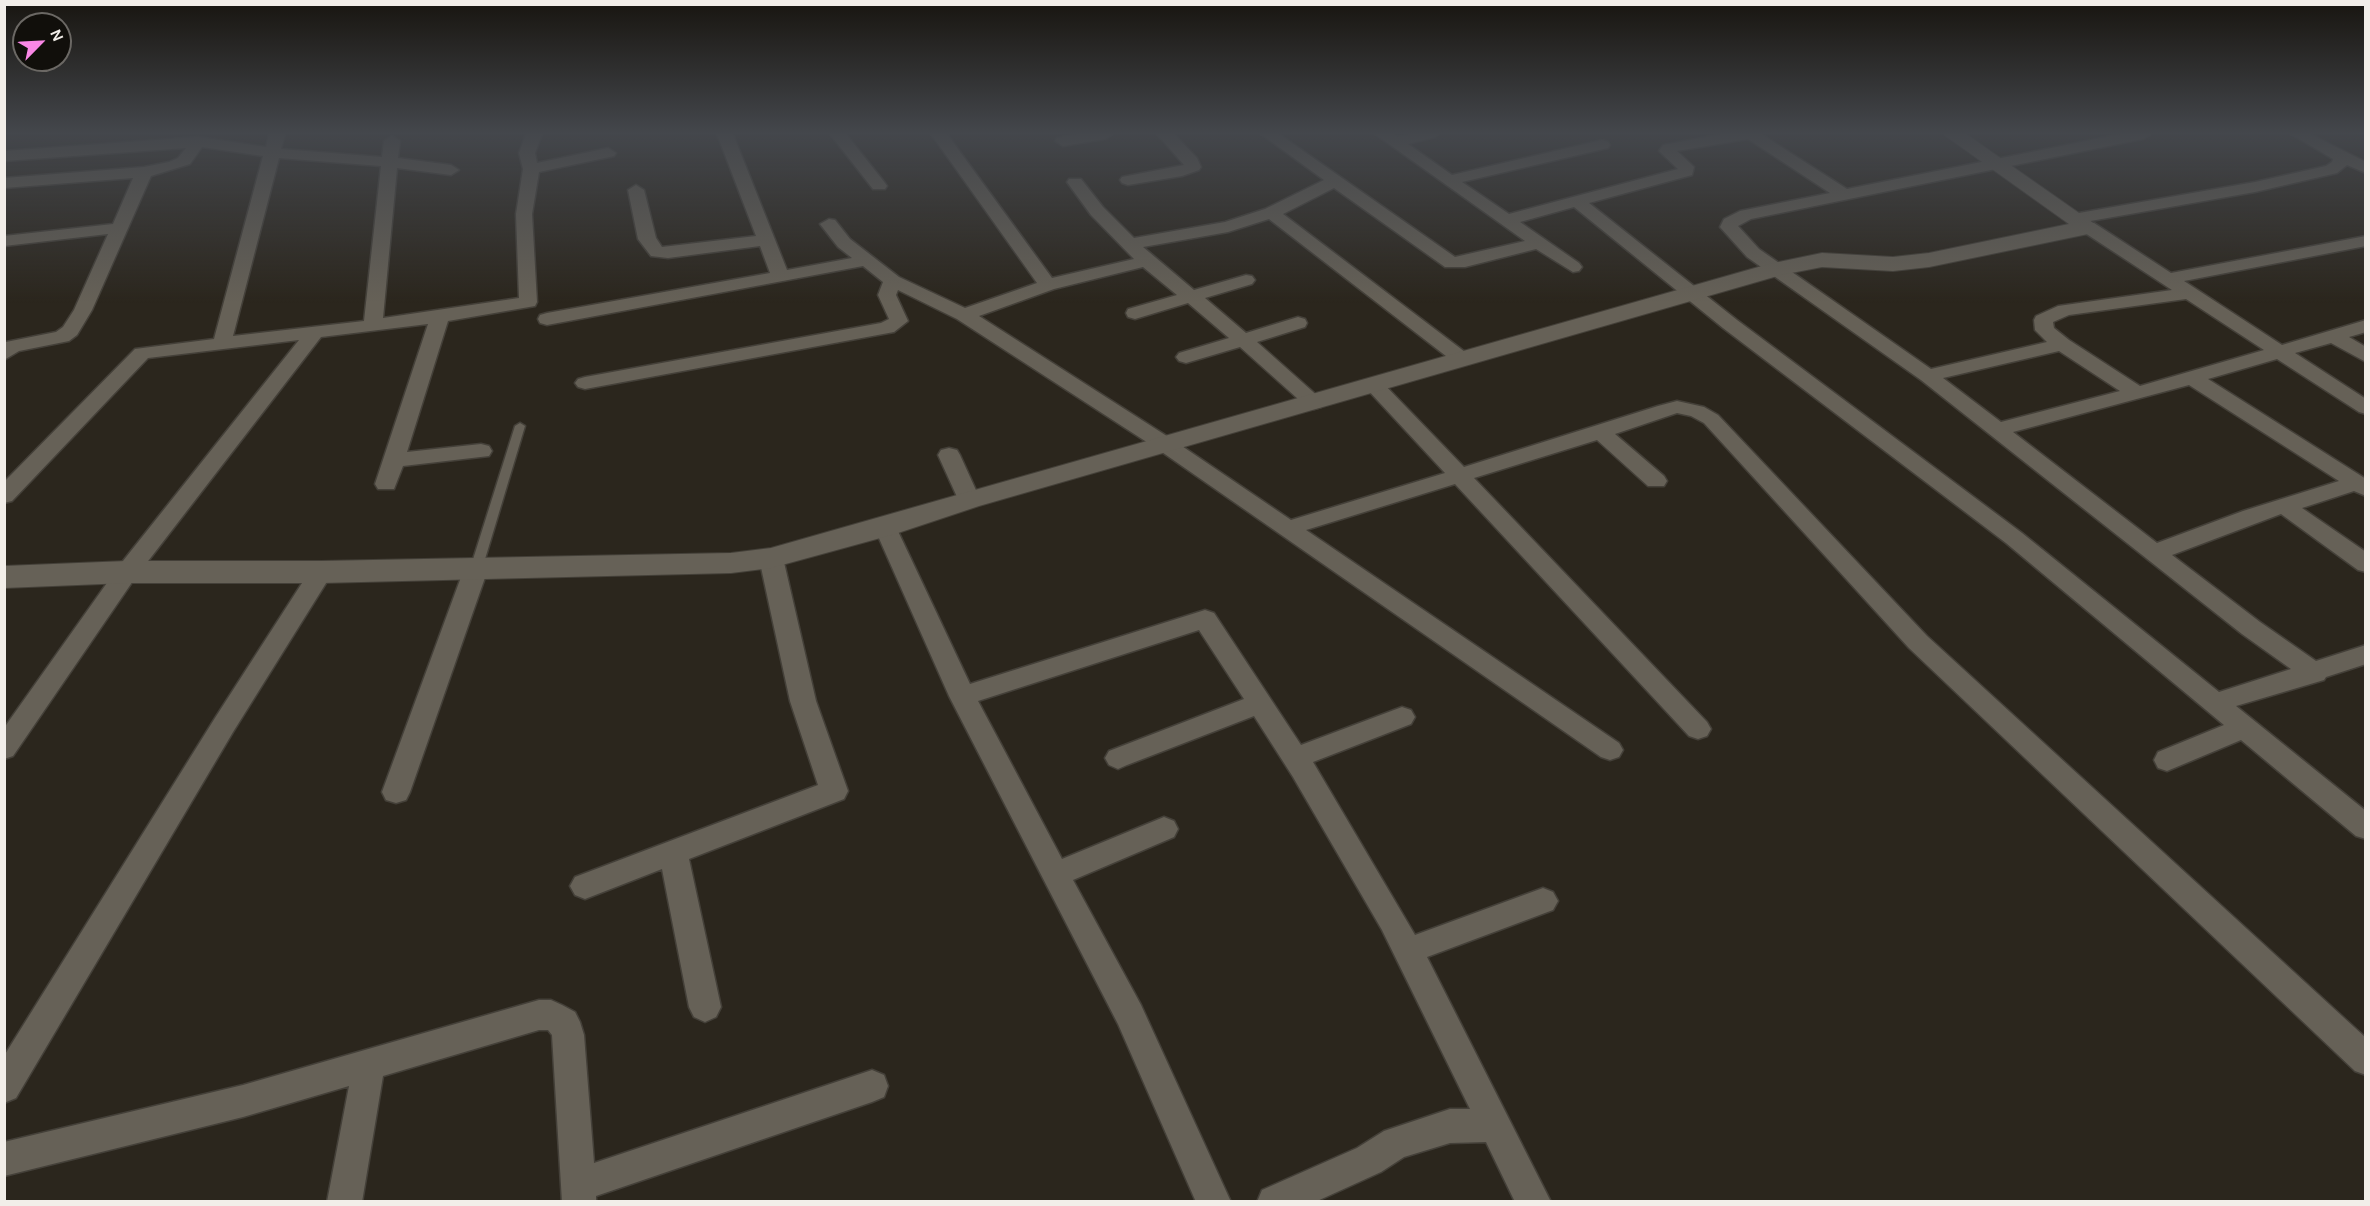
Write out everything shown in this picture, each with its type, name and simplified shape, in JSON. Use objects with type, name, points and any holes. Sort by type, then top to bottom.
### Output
[{"type":"street","points":[[7,349],[62,337],[70,331],[83,310],[136,190]]},
{"type":"street","points":[[222,343],[250,243],[261,190]]},
{"type":"street","points":[[373,324],[387,190]]},
{"type":"street","points":[[4,496],[40,456],[142,353],[440,317],[528,302],[524,214],[528,190]]},
{"type":"street","points":[[636,190],[647,239],[657,252],[668,253],[765,240]]},
{"type":"street","points":[[748,190],[781,278]]},
{"type":"street","points":[[980,190],[1048,285]]},
{"type":"street","points":[[1081,190],[1097,211],[1132,244],[1146,261],[1191,296],[1314,403]]},
{"type":"street","points":[[1132,244],[1228,227],[1271,213],[1318,190]]},
{"type":"street","points":[[1347,190],[1451,263],[1465,262],[1539,243]]},
{"type":"street","points":[[1465,190],[1572,267]]},
{"type":"street","points":[[1507,220],[1617,190]]},
{"type":"street","points":[[1838,190],[1845,195]]},
{"type":"street","points":[[1867,190],[1746,214],[1730,223],[1729,227],[1735,236],[1777,269],[1928,376],[2251,628],[2315,673]]},
{"type":"street","points":[[2035,190],[2366,408]]},
{"type":"street","points":[[4,577],[127,572],[321,572],[731,563],[771,558],[885,527],[969,499],[1166,446],[1373,384],[1777,269],[1822,260],[1893,264],[1929,260],[2084,223],[2244,190]]},
{"type":"street","points":[[1576,201],[1691,294],[2014,538],[2366,828]]},
{"type":"street","points":[[1271,213],[1462,359]]},
{"type":"street","points":[[829,224],[844,243],[869,260],[893,281],[964,315],[1166,446],[1289,528],[1383,596],[1492,667],[1610,750]]},
{"type":"street","points":[[4,241],[119,228]]},
{"type":"street","points":[[2167,279],[2366,241]]},
{"type":"street","points":[[547,319],[781,278],[869,260]]},
{"type":"street","points":[[964,315],[1048,285],[1146,261]]},
{"type":"street","points":[[1135,313],[1246,280]]},
{"type":"street","points":[[585,383],[887,328],[899,321],[887,295],[893,281]]},
{"type":"street","points":[[2137,393],[2062,344],[2045,330],[2043,320],[2065,310],[2189,293]]},
{"type":"street","points":[[386,484],[440,317]]},
{"type":"street","points":[[1186,357],[1298,323]]},
{"type":"street","points":[[1996,430],[2192,378],[2366,326]]},
{"type":"street","points":[[4,749],[127,572],[315,332]]},
{"type":"street","points":[[2332,335],[2366,356]]},
{"type":"street","points":[[1928,376],[2062,344]]},
{"type":"street","points":[[2192,378],[2361,486]]},
{"type":"street","points":[[1373,384],[1698,729]]},
{"type":"street","points":[[1289,528],[1677,407],[1697,411],[1711,419],[1918,642],[2366,1060]]},
{"type":"street","points":[[1601,432],[1656,481]]},
{"type":"street","points":[[394,460],[481,452]]},
{"type":"street","points":[[949,455],[969,499]]},
{"type":"street","points":[[2154,553],[2285,506],[2361,486]]},
{"type":"street","points":[[2285,506],[2366,564]]},
{"type":"street","points":[[885,527],[962,696],[1130,1015],[1214,1202]]},
{"type":"street","points":[[585,886],[834,792],[803,701],[771,558]]},
{"type":"street","points":[[396,792],[476,569]]},
{"type":"street","points":[[4,1087],[206,754],[321,572]]},
{"type":"street","points":[[962,696],[1205,619],[1295,758],[1408,951],[1534,1202]]},
{"type":"street","points":[[2213,704],[2362,659]]},
{"type":"street","points":[[1118,758],[1260,703]]},
{"type":"street","points":[[1295,758],[1402,717]]},
{"type":"street","points":[[2167,760],[2244,728]]},
{"type":"street","points":[[1056,874],[1164,829]]},
{"type":"street","points":[[673,852],[705,1007]]},
{"type":"street","points":[[1408,951],[1543,901]]},
{"type":"street","points":[[4,1159],[243,1101],[539,1015],[551,1016],[564,1022],[568,1035],[579,1193],[872,1086]]},
{"type":"street","points":[[344,1202],[369,1064]]},
{"type":"street","points":[[1274,1202],[1370,1160],[1396,1143],[1450,1126],[1496,1125]]},
{"type":"lane","points":[[476,569],[520,426]]}]
